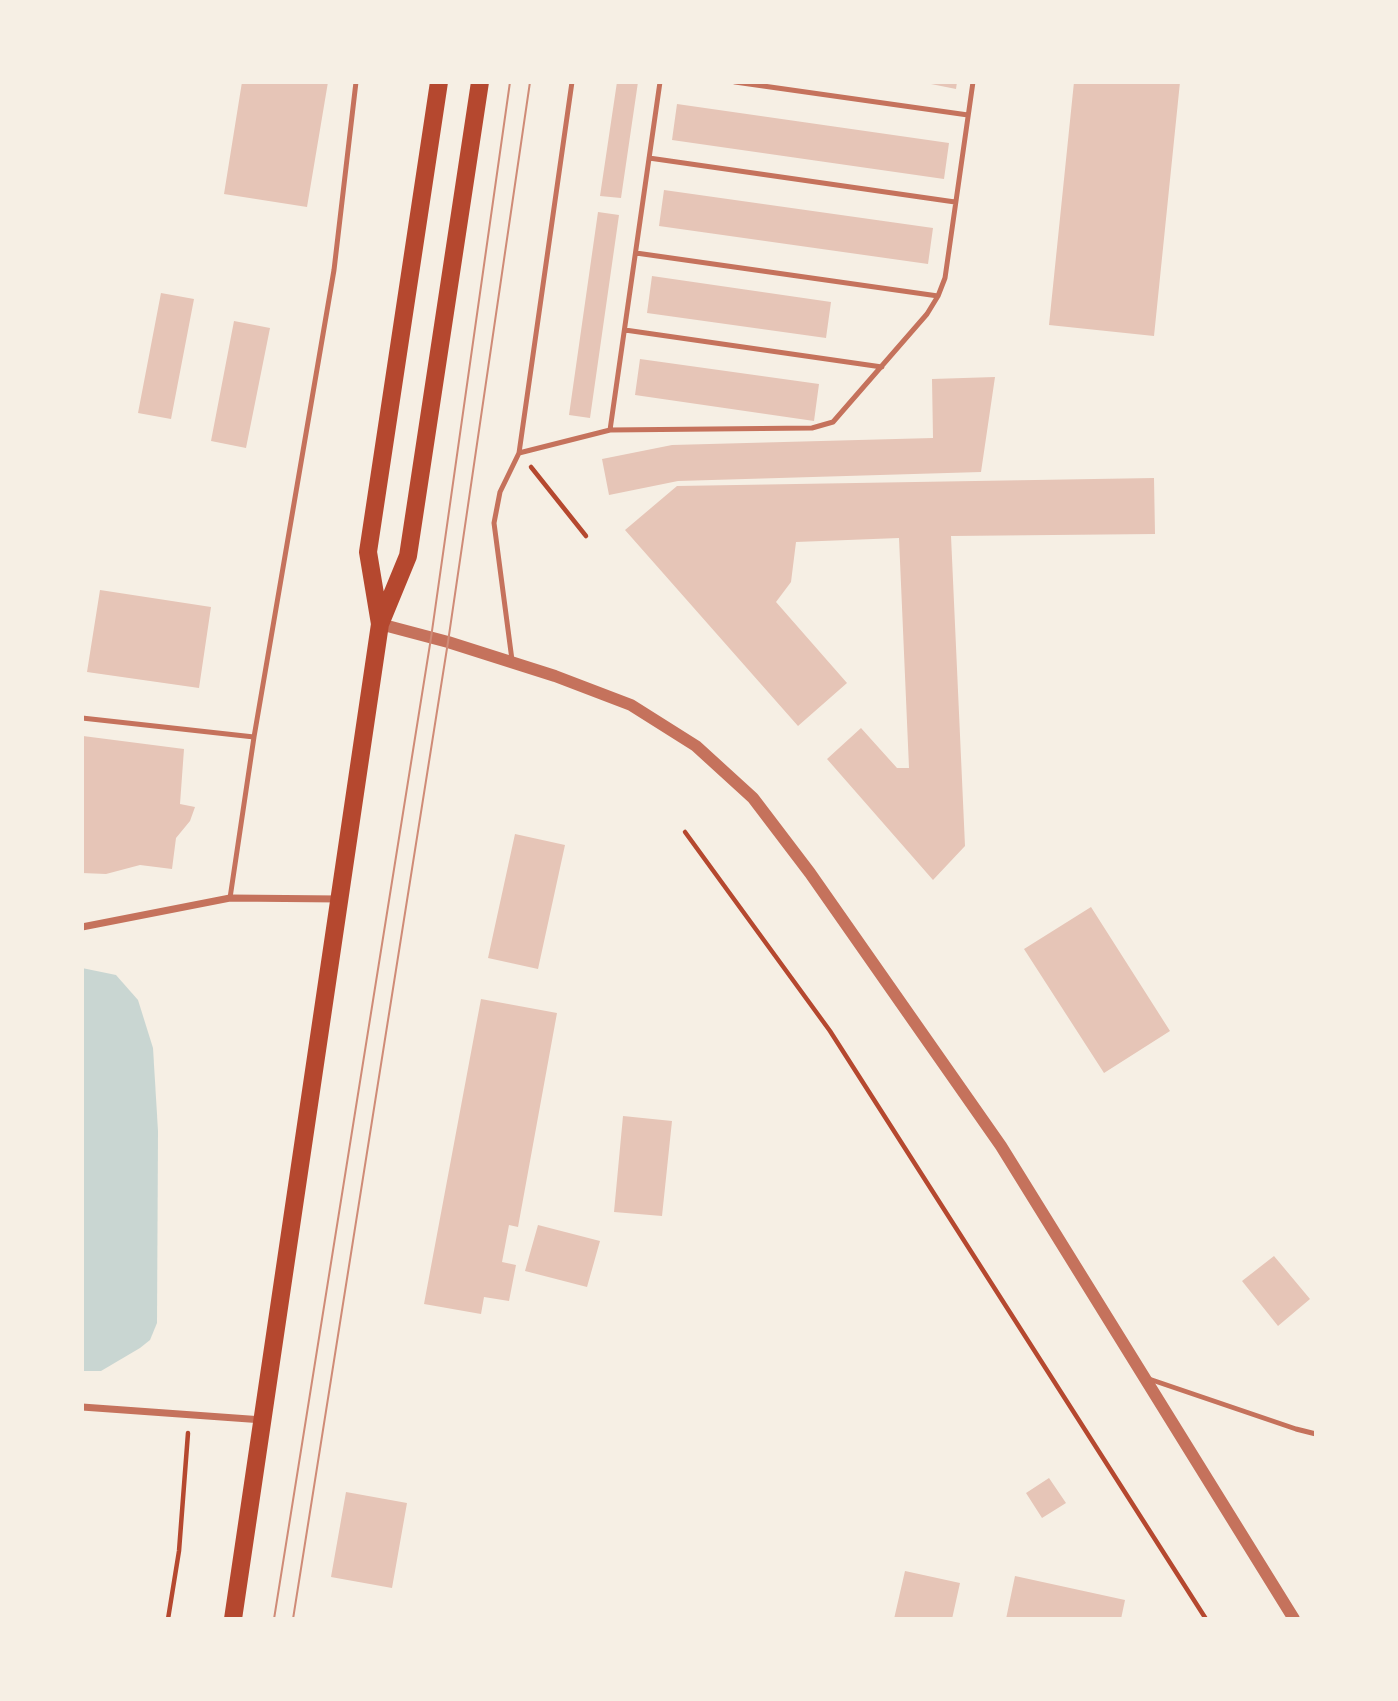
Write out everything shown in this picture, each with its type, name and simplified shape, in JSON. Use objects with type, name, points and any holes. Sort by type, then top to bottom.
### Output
[{"type":"main road","points":[[380,624],[368,552],[439,82]]},
{"type":"main road","points":[[233,1619],[380,624],[408,556],[480,82]]},
{"type":"street","points":[[380,624],[448,642],[555,676],[631,705],[696,746],[753,798],[810,873],[1001,1146],[1294,1619]]},
{"type":"street","points":[[82,927],[230,898],[341,899]]},
{"type":"street","points":[[82,1407],[263,1420]]},
{"type":"lane","points":[[230,898],[254,737],[334,270],[356,82]]},
{"type":"lane","points":[[512,663],[494,523],[500,492],[519,453],[572,82]]},
{"type":"lane","points":[[610,430],[660,82]]},
{"type":"lane","points":[[735,82],[968,116]]},
{"type":"lane","points":[[519,453],[610,430],[823,427],[833,422],[927,314],[938,296],[944,278],[972,82]]},
{"type":"lane","points":[[649,158],[956,202]]},
{"type":"lane","points":[[636,253],[938,296]]},
{"type":"lane","points":[[625,330],[882,366]]},
{"type":"lane","points":[[82,718],[254,737]]},
{"type":"lane","points":[[1146,1378],[1316,1434]]},
{"type":"path","points":[[519,453],[586,536]]},
{"type":"path","points":[[685,832],[830,1031],[1206,1619]]},
{"type":"path","points":[[169,1619],[179,1551],[189,1415]]},
{"type":"shaded area","points":[[82,968],[116,975],[138,1000],[153,1048],[158,1131],[157,1323],[150,1340],[101,1371],[82,1371]]},
{"type":"building","points":[[242,82],[328,82],[307,207],[224,194]]},
{"type":"building","points":[[617,82],[638,82],[621,198],[600,196]]},
{"type":"building","points":[[921,82],[957,82],[956,89]]},
{"type":"building","points":[[1074,82],[1180,82],[1154,336],[1049,325]]},
{"type":"building","points":[[677,104],[949,143],[944,179],[672,140]]},
{"type":"building","points":[[664,190],[933,228],[928,264],[659,226]]},
{"type":"building","points":[[598,212],[619,215],[590,418],[569,415]]},
{"type":"building","points":[[652,276],[831,302],[826,338],[647,313]]},
{"type":"building","points":[[161,293],[194,299],[171,419],[138,413]]},
{"type":"building","points":[[234,321],[270,328],[246,448],[211,441]]},
{"type":"building","points":[[640,359],[819,384],[814,421],[635,395]]},
{"type":"building","points":[[995,377],[981,472],[678,481],[609,495],[602,459],[672,445],[933,438],[932,379]]},
{"type":"building","points":[[1154,478],[1155,534],[951,536],[965,846],[933,880],[827,759],[861,728],[897,768],[909,768],[899,538],[796,542],[791,582],[776,602],[847,683],[798,726],[625,530],[677,486]]},
{"type":"building","points":[[100,590],[211,607],[199,688],[87,672]]},
{"type":"building","points":[[83,736],[184,749],[180,804],[195,807],[190,821],[176,838],[172,869],[140,865],[106,874],[82,873]]},
{"type":"building","points":[[515,834],[565,845],[538,969],[488,958]]},
{"type":"building","points":[[1091,907],[1170,1031],[1104,1073],[1024,949]]},
{"type":"building","points":[[481,999],[557,1013],[518,1227],[509,1225],[502,1262],[516,1265],[509,1301],[484,1297],[481,1314],[424,1304]]},
{"type":"building","points":[[623,1116],[672,1121],[662,1216],[614,1212]]},
{"type":"building","points":[[538,1225],[600,1241],[587,1287],[525,1271]]},
{"type":"building","points":[[1274,1256],[1310,1299],[1278,1326],[1242,1281]]},
{"type":"building","points":[[1049,1478],[1066,1503],[1042,1518],[1026,1493]]},
{"type":"building","points":[[346,1492],[407,1503],[392,1588],[331,1577]]},
{"type":"building","points":[[905,1571],[960,1583],[952,1619],[894,1619]]},
{"type":"building","points":[[1015,1576],[1125,1600],[1121,1619],[1006,1619]]},
{"type":"tram line","points":[[274,1619],[431,638],[510,82]]},
{"type":"tram line","points":[[293,1619],[448,642],[530,82]]}]
